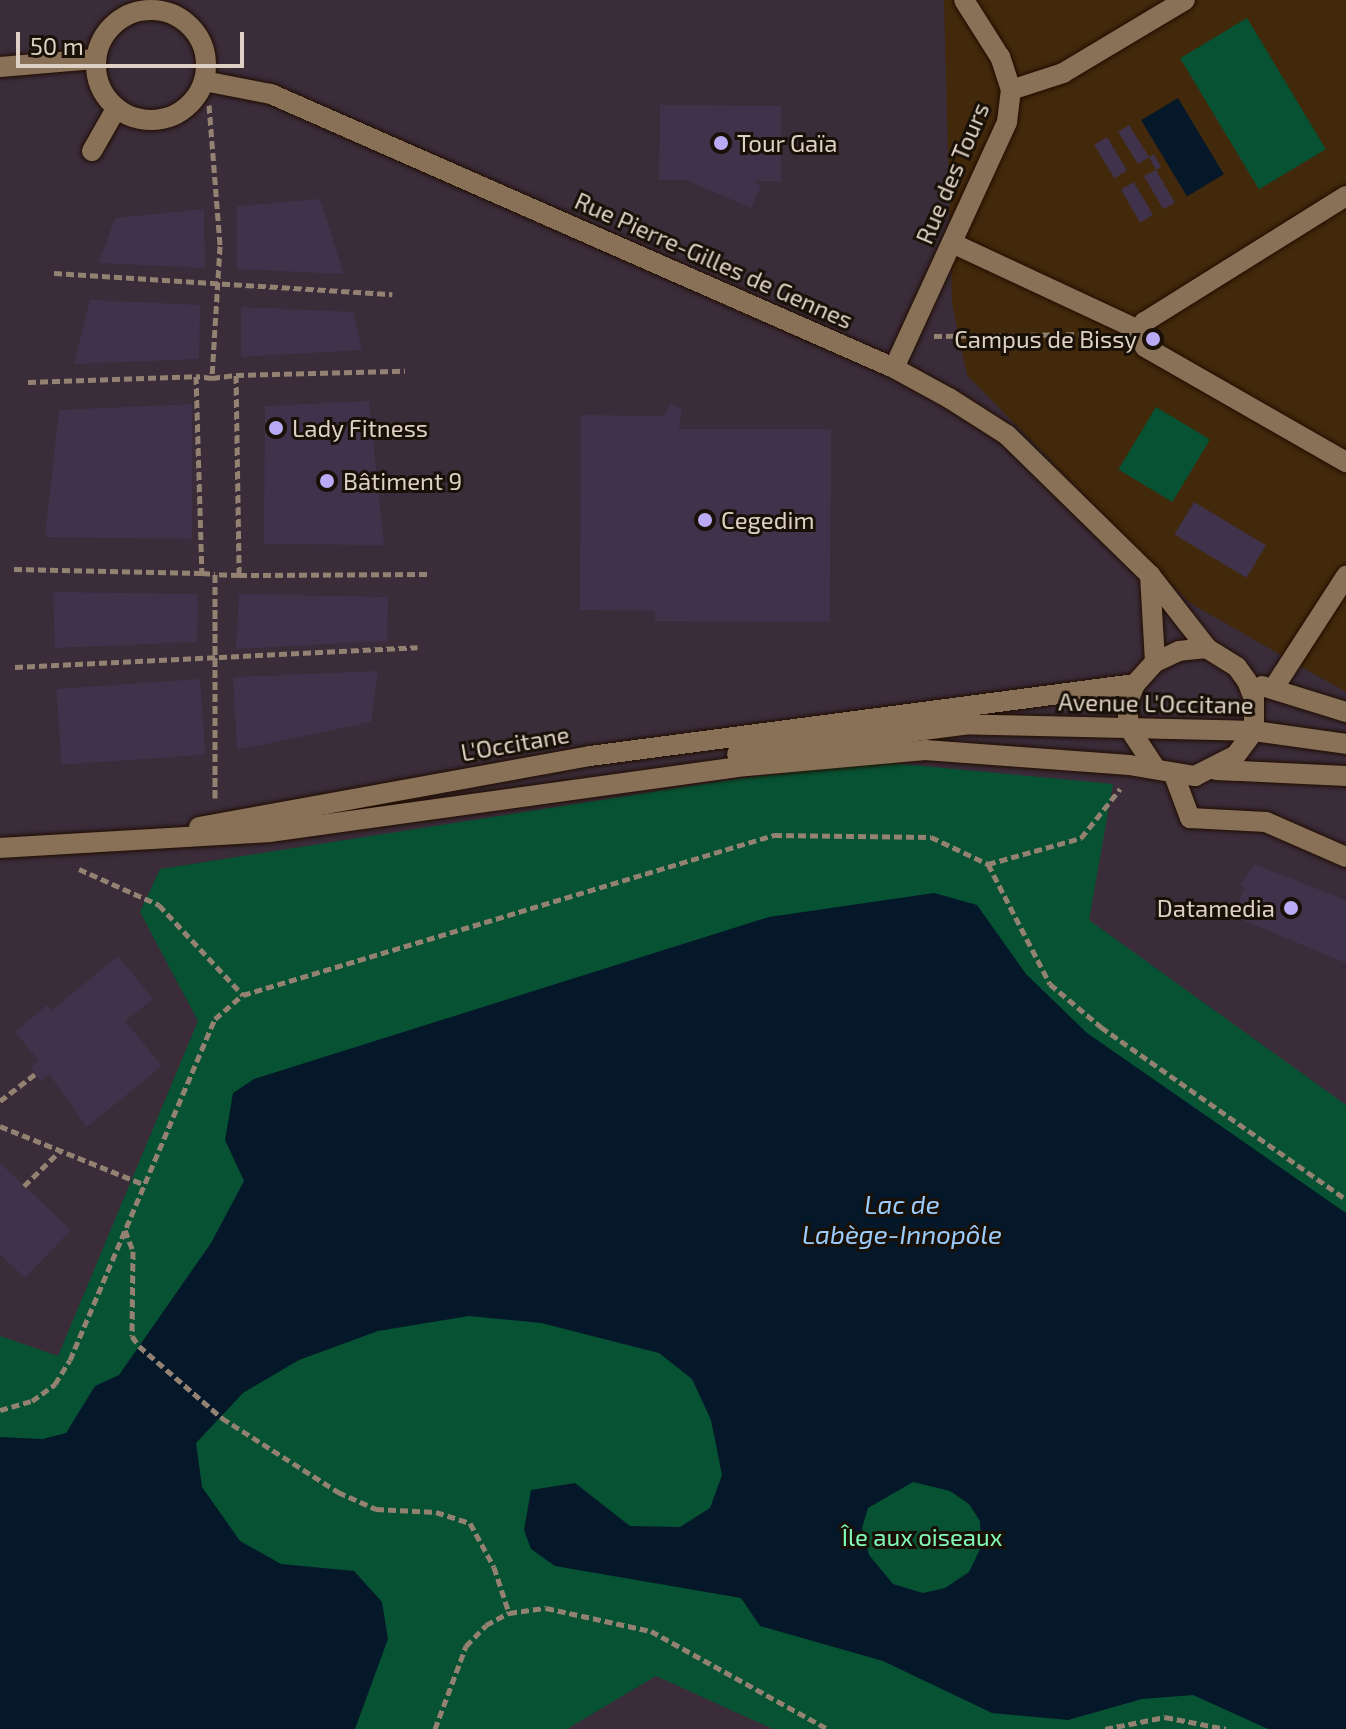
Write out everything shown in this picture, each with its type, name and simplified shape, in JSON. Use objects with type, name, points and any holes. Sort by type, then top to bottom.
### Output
[{"type":"street","name":"Rue des Tours","points":[[894,368],[1007,122],[1011,90],[1000,57],[964,0]]},
{"type":"street","points":[[1011,90],[1063,73],[1185,0]]},
{"type":"street","points":[[149,5],[174,15],[195,31],[206,55],[204,81],[191,104],[168,118],[141,120],[116,109],[99,87],[95,59],[104,34],[124,17],[149,5]]},
{"type":"street","points":[[0,67],[95,59]]},
{"type":"street","name":"Rue Pierre-Gilles de Gennes","points":[[204,81],[262,90],[894,368],[1007,435],[1150,575],[1207,648]]},
{"type":"street","points":[[92,151],[116,109]]},
{"type":"street","points":[[1346,196],[1166,305],[1144,322],[1145,347],[1346,462]]},
{"type":"street","points":[[952,243],[1145,333]]},
{"type":"street","points":[[1150,575],[1155,662]]},
{"type":"street","points":[[1273,689],[1346,576]]},
{"type":"street","points":[[1216,770],[1236,755],[1254,731],[1254,699],[1247,681],[1237,667],[1207,648],[1155,662],[1135,684],[1127,704],[1129,728],[1165,772],[1190,818],[1266,822],[1346,857]]},
{"type":"street","name":"Avenue L'Occitane","points":[[1247,681],[1346,712]]},
{"type":"street","name":"L'Occitane","points":[[147,840],[213,823],[590,756],[895,718],[1011,697],[1087,694],[1135,684]]},
{"type":"street","name":"L'Occitane","points":[[895,718],[964,725]]},
{"type":"street","name":"Avenue L'Occitane","points":[[964,725],[1254,731],[1346,744]]},
{"type":"street","name":"L'Occitane","points":[[470,803],[572,778],[964,725]]},
{"type":"street","name":"L'Occitane","points":[[0,848],[270,832],[736,767],[925,750],[1165,772],[1216,770]]},
{"type":"street","points":[[1216,770],[1346,776]]},
{"type":"path","points":[[204,81],[214,131],[218,285],[212,378]]},
{"type":"path","points":[[54,273],[392,294]]},
{"type":"path","points":[[907,337],[1103,334]]},
{"type":"path","points":[[28,382],[405,371]]},
{"type":"path","points":[[236,375],[239,575]]},
{"type":"path","points":[[196,376],[202,573]]},
{"type":"path","points":[[14,569],[239,575],[427,574]]},
{"type":"path","points":[[213,823],[215,574]]},
{"type":"path","points":[[15,667],[418,647]]},
{"type":"path","points":[[988,864],[1081,838],[1129,779]]},
{"type":"path","points":[[0,1410],[32,1401],[55,1384],[215,1019],[243,995],[774,835],[931,837],[988,864],[1050,984],[1101,1027],[1346,1199]]},
{"type":"path","points":[[72,866],[159,905],[243,995]]},
{"type":"path","points":[[0,1101],[35,1074]]},
{"type":"path","points":[[0,1126],[143,1184]]},
{"type":"path","points":[[24,1186],[60,1151]]},
{"type":"path","points":[[124,1229],[133,1251],[132,1336],[139,1346],[222,1418],[338,1492],[376,1509],[436,1512],[470,1523],[482,1541],[509,1613]]},
{"type":"path","points":[[435,1729],[466,1646],[486,1625],[509,1613],[546,1608],[651,1631],[828,1729]]},
{"type":"path","points":[[1105,1729],[1165,1717],[1226,1729]]},
{"type":"shaded area","points":[[0,0],[1346,0],[1346,1729],[0,1729]]},
{"type":"shaded area","name":"Campus de Bissy","points":[[944,0],[1346,0],[1346,692],[1190,603],[967,375],[952,303]]},
{"type":"green space","points":[[1247,18],[1326,149],[1259,189],[1180,58]]},
{"type":"green space","points":[[1156,407],[1210,439],[1172,502],[1118,470]]},
{"type":"green space","name":"Lac de Labège-Innopôle","points":[[880,762],[1113,784],[1089,920],[1346,1105],[1346,1729],[773,1729],[656,1676],[567,1729],[0,1729],[0,1336],[58,1356],[198,1021],[140,912],[160,869],[735,779]]},
{"type":"water","points":[[1178,98],[1224,174],[1187,196],[1141,120]]},
{"type":"water","name":"Lac de Labège-Innopôle","points":[[934,893],[977,905],[1026,974],[1087,1033],[1346,1213],[1346,1729],[1268,1729],[1193,1695],[1142,1699],[1068,1720],[992,1713],[883,1661],[760,1626],[741,1598],[555,1566],[531,1549],[524,1530],[531,1490],[575,1483],[630,1526],[680,1527],[710,1508],[722,1475],[711,1420],[692,1379],[659,1353],[541,1323],[469,1316],[378,1331],[299,1360],[243,1393],[196,1443],[202,1487],[240,1541],[281,1564],[354,1571],[382,1602],[388,1639],[355,1729],[0,1729],[0,1437],[43,1439],[66,1433],[95,1386],[119,1375],[211,1243],[244,1181],[225,1140],[233,1093],[254,1079],[769,917]],"holes":[[[913,1482],[950,1491],[969,1504],[980,1521],[981,1547],[969,1572],[945,1588],[923,1593],[893,1584],[869,1555],[862,1528],[868,1508]]]},
{"type":"building","name":"Tour Gaïa","points":[[660,105],[781,106],[781,181],[754,181],[761,186],[751,208],[686,180],[659,180]]},
{"type":"building","points":[[1129,125],[1149,157],[1138,164],[1118,132]]},
{"type":"building","points":[[1107,137],[1127,170],[1114,178],[1094,145]]},
{"type":"building","points":[[1154,154],[1161,167],[1156,170],[1149,157]]},
{"type":"building","points":[[1156,170],[1175,203],[1163,209],[1144,176]]},
{"type":"building","points":[[1134,182],[1153,215],[1140,222],[1121,190]]},
{"type":"building","points":[[320,199],[344,274],[237,269],[237,206]]},
{"type":"building","points":[[204,209],[205,268],[99,263],[115,218]]},
{"type":"building","points":[[90,300],[200,305],[199,359],[74,364]]},
{"type":"building","points":[[241,307],[353,312],[362,350],[241,357]]},
{"type":"building","name":"Bâtiment 9","points":[[369,401],[384,545],[264,544],[265,406]]},
{"type":"building","points":[[192,404],[192,539],[45,537],[59,410]]},
{"type":"building","name":"Cegedim","points":[[671,404],[682,409],[679,429],[831,429],[830,622],[655,621],[655,611],[580,610],[581,415],[663,416]]},
{"type":"building","points":[[1194,502],[1266,545],[1246,578],[1174,535]]},
{"type":"building","points":[[53,592],[198,594],[197,642],[55,648]]},
{"type":"building","points":[[239,594],[388,597],[387,641],[236,649]]},
{"type":"building","points":[[378,671],[371,722],[237,750],[233,677]]},
{"type":"building","points":[[200,679],[205,755],[62,765],[56,689]]},
{"type":"building","name":"Datamedia","points":[[1254,864],[1346,900],[1346,963],[1233,916],[1245,887],[1240,886]]},
{"type":"building","points":[[118,956],[153,999],[125,1021],[162,1066],[87,1127],[49,1074],[41,1081],[30,1068],[39,1061],[15,1032],[47,1005],[52,1010]]},
{"type":"building","points":[[0,1163],[71,1230],[25,1278],[0,1255]]},
{"type":"place","name":"Tour Gaïa","points":[[721,143]]},
{"type":"place","name":"Campus de Bissy","points":[[1153,339]]},
{"type":"place","name":"Lady Fitness","points":[[276,428]]},
{"type":"place","name":"Bâtiment 9","points":[[327,481]]},
{"type":"place","name":"Cegedim","points":[[705,520]]},
{"type":"place","name":"Datamedia","points":[[1291,908]]},
{"type":"park label","name":"Île aux oiseaux","points":[[922,1537]]}]
